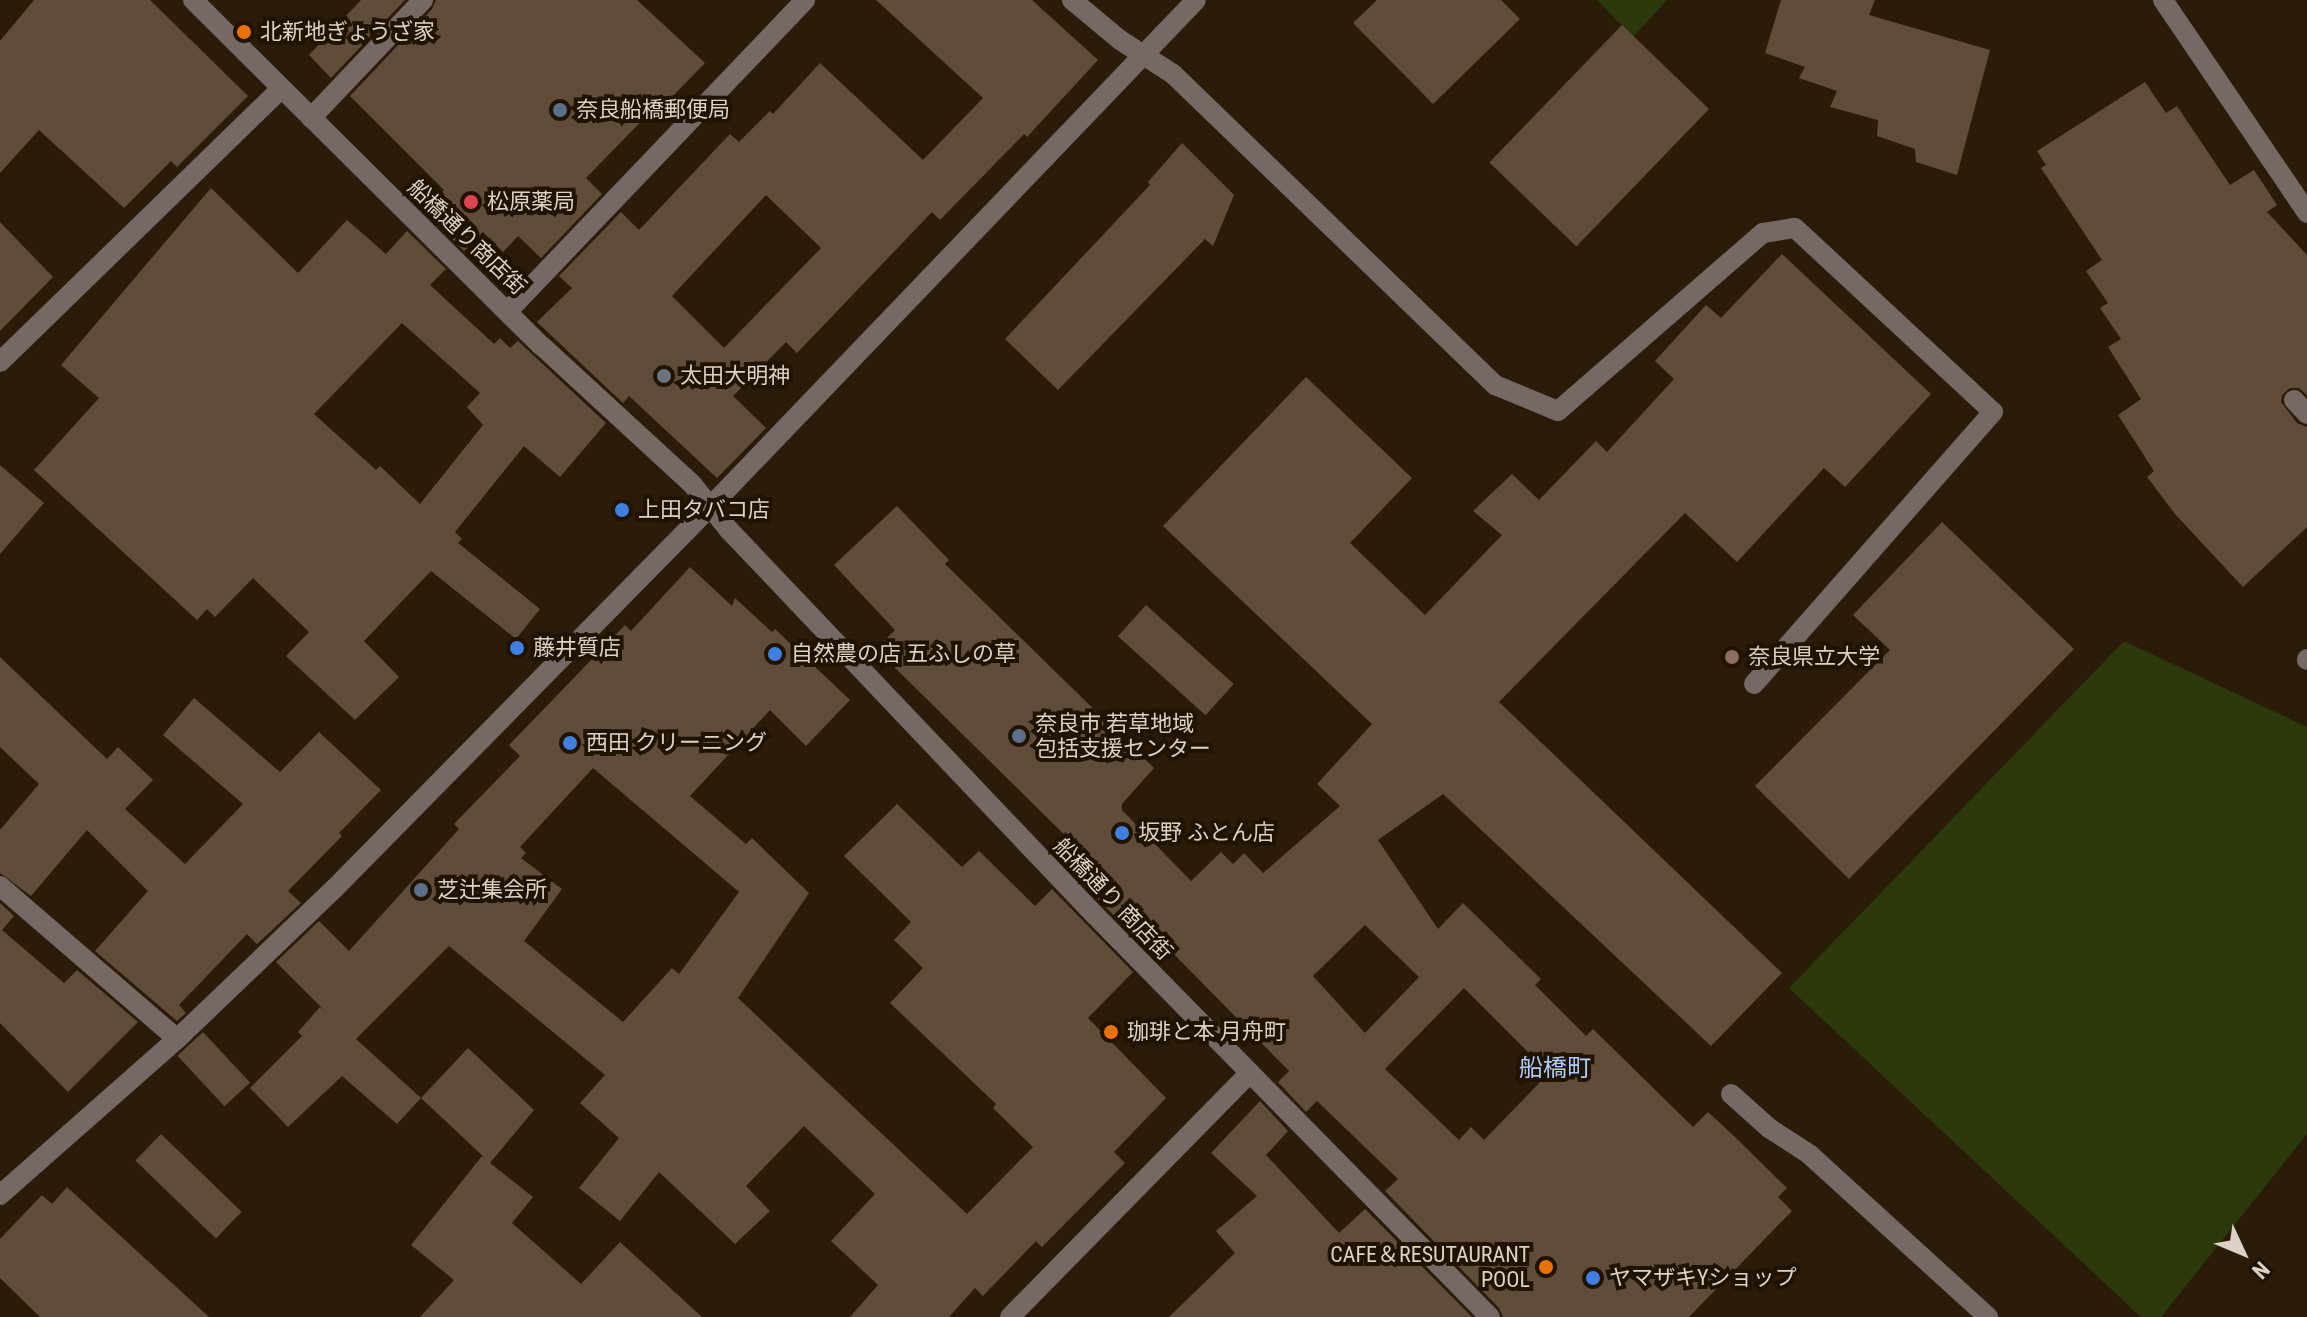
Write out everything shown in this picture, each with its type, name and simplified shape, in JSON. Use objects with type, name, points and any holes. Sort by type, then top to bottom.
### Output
[{"type":"street","name":"船橋通り商店街","points":[[193,0],[280,90],[692,484],[710,507]]},
{"type":"street","points":[[311,118],[423,0]]},
{"type":"street","points":[[508,311],[805,0]]},
{"type":"street","points":[[1072,0],[1120,40],[1173,74],[1495,385],[1558,411],[1763,233],[1795,228],[1993,412],[1754,684]]},
{"type":"street","points":[[0,1195],[177,1039],[334,889],[710,507],[1196,0]]},
{"type":"street","points":[[2163,0],[2307,213]]},
{"type":"street","points":[[0,362],[280,90]]},
{"type":"street","name":"船橋通り 商店街","points":[[710,507],[1089,909],[1490,1317]]},
{"type":"street","points":[[0,886],[177,1039]]},
{"type":"street","points":[[1010,1317],[1250,1073]]},
{"type":"street","points":[[1731,1094],[1769,1128],[1809,1154],[1988,1317]]},
{"type":"green space","points":[[1597,0],[1667,0],[1633,37]]},
{"type":"green space","points":[[2124,641],[2307,727],[2307,1134],[2161,1317],[2141,1317],[1789,988]]},
{"type":"building","points":[[34,0],[150,0],[248,96],[177,167],[171,161],[124,208],[39,130],[0,173],[0,41]]},
{"type":"building","points":[[361,0],[405,0],[331,78],[309,55]]},
{"type":"building","points":[[436,0],[637,0],[705,63],[668,101],[664,98],[586,178],[602,194],[541,258],[518,236],[503,252],[483,232],[464,251],[425,211],[444,190],[350,96],[432,9]]},
{"type":"building","points":[[876,0],[1032,0],[1098,60],[1027,137],[1024,134],[940,220],[932,212],[797,353],[786,342],[733,396],[766,428],[717,478],[629,396],[623,403],[537,322],[572,288],[559,276],[621,212],[639,230],[730,134],[739,142],[770,111],[773,114],[820,63],[923,160],[983,98]],"holes":[[[766,195],[821,248],[724,348],[672,296]]]},
{"type":"building","points":[[1377,0],[1501,0],[1520,19],[1433,104],[1353,23]]},
{"type":"building","points":[[1781,0],[1875,0],[1869,15],[1990,50],[1957,175],[1916,162],[1915,149],[1877,136],[1878,120],[1830,107],[1837,91],[1799,78],[1805,67],[1765,53]]},
{"type":"building","points":[[1622,25],[1709,109],[1576,246],[1489,162]]},
{"type":"building","points":[[2145,82],[2166,113],[2177,106],[2230,185],[2254,170],[2277,205],[2267,212],[2307,255],[2307,395],[2299,388],[2290,388],[2282,395],[2281,402],[2297,423],[2307,427],[2307,527],[2243,587],[2175,514],[2147,477],[2154,471],[2118,415],[2141,399],[2108,347],[2121,339],[2100,308],[2108,303],[2086,271],[2102,260],[2041,168],[2046,165],[2037,151]]},
{"type":"building","points":[[1182,143],[1234,195],[1213,246],[1205,239],[1058,390],[1005,339],[1150,185],[1148,182]]},
{"type":"building","points":[[211,188],[298,273],[347,220],[386,254],[407,231],[446,269],[430,285],[494,344],[500,338],[510,348],[518,341],[606,423],[560,477],[524,446],[455,532],[462,539],[458,543],[540,609],[516,639],[431,571],[364,641],[399,677],[355,720],[286,656],[309,632],[253,578],[215,617],[207,609],[197,620],[34,470],[99,398],[61,365]],"holes":[[[402,323],[480,393],[467,407],[483,425],[420,504],[380,466],[376,470],[314,414]]]},
{"type":"building","points":[[0,222],[53,277],[0,331]]},
{"type":"building","points":[[1782,254],[1931,394],[1845,487],[1824,468],[1737,562],[1685,513],[1499,702],[1782,973],[1711,1046],[1443,794],[1378,840],[1438,929],[1463,903],[1541,979],[1535,985],[1586,1036],[1593,1029],[1693,1127],[1708,1112],[1734,1136],[1787,1188],[1778,1197],[1792,1211],[1689,1317],[1503,1317],[1499,1308],[1385,1191],[1398,1179],[1317,1101],[1306,1112],[1278,1082],[1289,1071],[1162,942],[1151,954],[1070,870],[1085,855],[876,649],[895,630],[834,565],[897,506],[949,560],[945,564],[1154,768],[1122,804],[1122,810],[1191,881],[1221,852],[1233,864],[1244,853],[1263,873],[1340,806],[1317,784],[1372,724],[1163,526],[1306,377],[1412,478],[1350,543],[1425,615],[1502,535],[1473,511],[1512,474],[1539,500],[1596,441],[1607,452],[1674,379],[1655,361],[1706,305],[1721,318]],"holes":[[[1365,925],[1419,977],[1365,1033],[1313,976]],[[1464,988],[1549,1073],[1484,1140],[1471,1127],[1459,1140],[1385,1069]]]},
{"type":"building","points":[[0,465],[44,503],[0,554]]},
{"type":"building","points":[[1942,522],[2074,649],[1849,879],[1755,786],[1890,650],[1853,615]]},
{"type":"building","points":[[690,567],[732,606],[735,598],[772,632],[775,629],[850,700],[806,746],[770,710],[690,796],[746,844],[752,838],[809,893],[738,998],[967,1214],[1033,1147],[993,1108],[996,1104],[890,1003],[923,968],[894,940],[911,922],[844,856],[897,804],[962,867],[979,851],[1035,906],[1052,889],[1133,972],[1088,1018],[1166,1098],[1114,1152],[1125,1163],[1042,1247],[1036,1241],[983,1296],[975,1288],[949,1317],[850,1317],[878,1285],[831,1241],[875,1194],[804,1126],[746,1186],[770,1211],[735,1244],[659,1172],[620,1221],[579,1188],[619,1138],[580,1103],[605,1075],[449,946],[356,1039],[421,1098],[397,1124],[342,1076],[288,1127],[250,1088],[302,1036],[298,1032],[320,1007],[326,1012],[276,962],[319,921],[349,951],[459,829],[454,824],[520,756],[509,745],[625,625],[631,631]],"holes":[[[593,768],[739,892],[679,974],[672,968],[623,1022],[524,941],[562,889],[521,858],[526,853],[520,847]]]},
{"type":"building","points":[[1146,605],[1234,684],[1206,715],[1118,636]]},
{"type":"building","points":[[0,657],[107,759],[118,747],[153,780],[125,809],[185,864],[243,804],[163,735],[194,698],[280,772],[319,732],[381,790],[339,833],[342,836],[288,891],[301,903],[257,944],[247,934],[179,1005],[186,1013],[177,1021],[95,951],[148,891],[87,830],[31,896],[0,873],[0,830],[39,784],[0,747]]},
{"type":"building","points":[[0,903],[14,916],[2,930],[64,983],[77,970],[138,1022],[68,1092],[0,1023]]},
{"type":"building","points":[[203,1032],[250,1082],[224,1106],[177,1056]]},
{"type":"building","points":[[468,1048],[534,1110],[490,1163],[533,1197],[512,1223],[581,1284],[620,1242],[702,1317],[420,1317],[454,1280],[411,1245],[482,1156],[486,1159],[421,1098]]},
{"type":"building","points":[[1260,1101],[1288,1131],[1266,1155],[1339,1233],[1365,1209],[1472,1317],[1169,1317],[1235,1253],[1216,1231],[1257,1196],[1211,1153]]},
{"type":"building","points":[[161,1134],[242,1212],[216,1238],[135,1161]]},
{"type":"building","points":[[67,1187],[209,1317],[40,1317],[0,1278],[0,1239],[42,1195],[52,1204]]},
{"type":"place","name":"北新地ぎょうざ家","points":[[244,32]]},
{"type":"place","name":"奈良船橋郵便局","points":[[560,110]]},
{"type":"place","name":"松原薬局","points":[[471,202]]},
{"type":"place","name":"太田大明神","points":[[664,376]]},
{"type":"place","name":"上田タバコ店","points":[[622,510]]},
{"type":"place","name":"藤井質店","points":[[517,648]]},
{"type":"place","name":"自然農の店 五ふしの草","points":[[775,654]]},
{"type":"place","name":"奈良県立大学","points":[[1732,657]]},
{"type":"place","name":"奈良市 若草地域 包括支援センター","points":[[1019,736]]},
{"type":"place","name":"西田 クリーニング","points":[[570,743]]},
{"type":"place","name":"坂野 ふとん店","points":[[1122,833]]},
{"type":"place","name":"芝辻集会所","points":[[421,890]]},
{"type":"place","name":"珈琲と本 月舟町","points":[[1111,1032]]},
{"type":"place","name":"CAFE＆RESUTAURANT POOL","points":[[1546,1267]]},
{"type":"place","name":"ヤマザキYショップ","points":[[1593,1278]]},
{"type":"district","name":"船橋町","points":[[1555,1069]]}]
